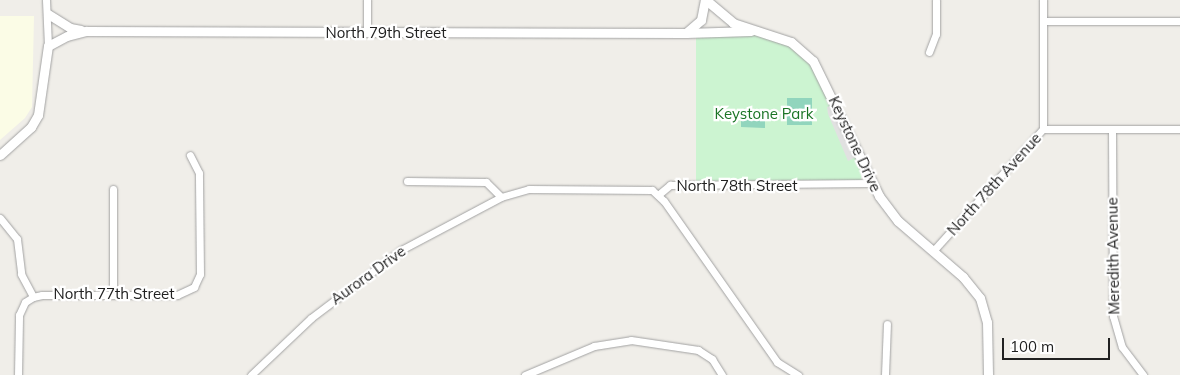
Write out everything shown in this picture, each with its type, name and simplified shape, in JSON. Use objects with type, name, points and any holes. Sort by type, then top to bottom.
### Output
[{"type":"street","points":[[0,155],[31,127],[38,115],[48,46],[46,0]]},
{"type":"street","points":[[368,0],[368,32]]},
{"type":"street","points":[[686,33],[701,20],[706,0]]},
{"type":"street","name":"Keystone Drive","points":[[706,0],[726,19],[754,31],[791,42],[813,61],[829,88],[871,183],[898,221],[963,277],[984,307],[987,322],[988,375]]},
{"type":"street","points":[[929,52],[936,34],[936,0]]},
{"type":"street","points":[[1043,0],[1043,129]]},
{"type":"street","name":"North 79th Street","points":[[48,14],[70,28],[86,31],[686,33],[754,31]]},
{"type":"street","points":[[1044,21],[1180,21]]},
{"type":"street","name":"North 79th Street","points":[[48,46],[67,36],[86,31]]},
{"type":"street","name":"North 78th Avenue","points":[[933,251],[1043,129],[1180,129]]},
{"type":"street","name":"Meredith Avenue","points":[[1112,129],[1112,316],[1122,347],[1143,375]]},
{"type":"street","name":"North 77th Street","points":[[33,297],[42,294],[177,295],[194,287],[200,274],[199,173],[190,155]]},
{"type":"street","points":[[407,181],[486,182],[501,197]]},
{"type":"street","name":"North 78th Street","points":[[501,197],[529,189],[652,190],[658,195],[670,185],[871,183]]},
{"type":"street","points":[[113,189],[113,295]]},
{"type":"street","points":[[658,195],[759,338],[788,373],[798,375]]},
{"type":"street","name":"Aurora Drive","points":[[251,375],[311,318],[375,268],[427,235],[501,197]]},
{"type":"street","points":[[0,218],[17,239],[21,274],[33,297],[25,302],[19,315],[18,375]]},
{"type":"street","points":[[885,375],[886,324]]},
{"type":"street","points":[[525,375],[594,346],[631,340],[698,350],[712,360],[722,375]]},
{"type":"shaded area","points":[[0,16],[34,16],[32,107],[25,118],[0,140]]},
{"type":"shaded area","points":[[834,105],[856,157],[848,161],[828,114],[827,107]]},
{"type":"green space","name":"Keystone Park","points":[[758,35],[787,44],[809,61],[862,171],[861,180],[696,181],[696,36]]},
{"type":"green space","points":[[787,98],[812,98],[812,110],[787,110]]},
{"type":"green space","points":[[741,111],[765,112],[765,128],[741,127]]},
{"type":"green space","points":[[787,113],[812,113],[812,125],[787,125]]}]
